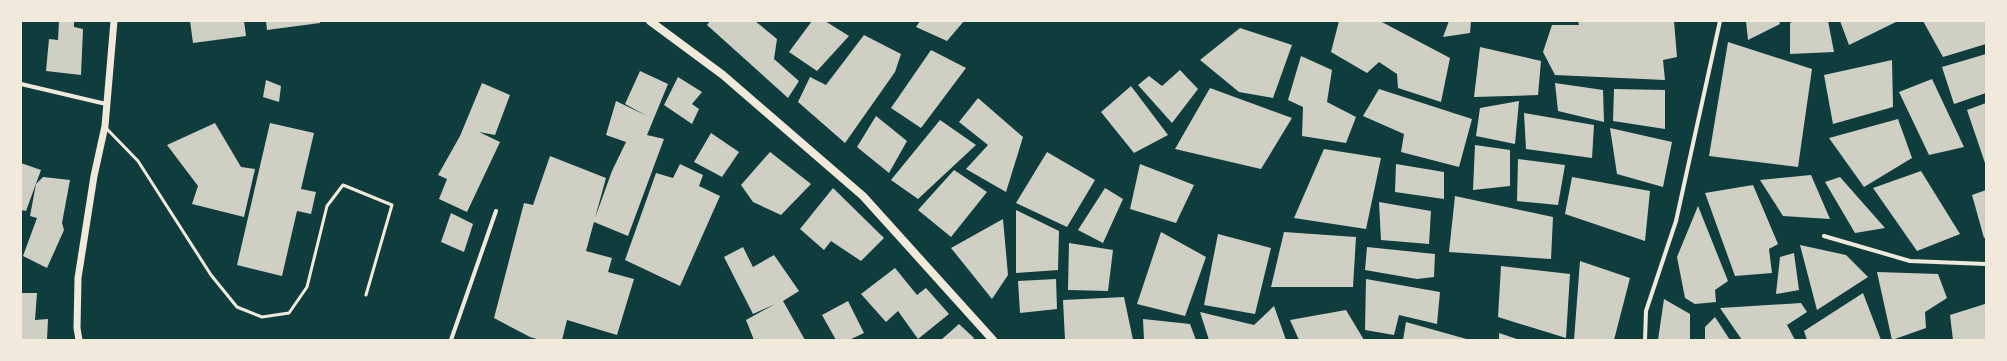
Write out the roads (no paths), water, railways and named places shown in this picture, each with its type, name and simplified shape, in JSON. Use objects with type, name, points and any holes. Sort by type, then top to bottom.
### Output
[{"type":"main road","points":[[650,21],[723,75],[863,196],[993,340]]},
{"type":"street","points":[[79,340],[77,328],[78,278],[89,205],[105,126],[114,21]]},
{"type":"street","points":[[1645,340],[1646,311],[1676,222],[1720,21]]},
{"type":"street","points":[[21,84],[106,104]]},
{"type":"street","points":[[451,340],[496,211]]},
{"type":"street","points":[[1824,236],[1910,261],[1986,264]]},
{"type":"lane","points":[[105,126],[138,161],[211,275],[237,308],[262,317],[289,313],[307,287],[327,206],[344,185],[392,205],[366,295]]}]
